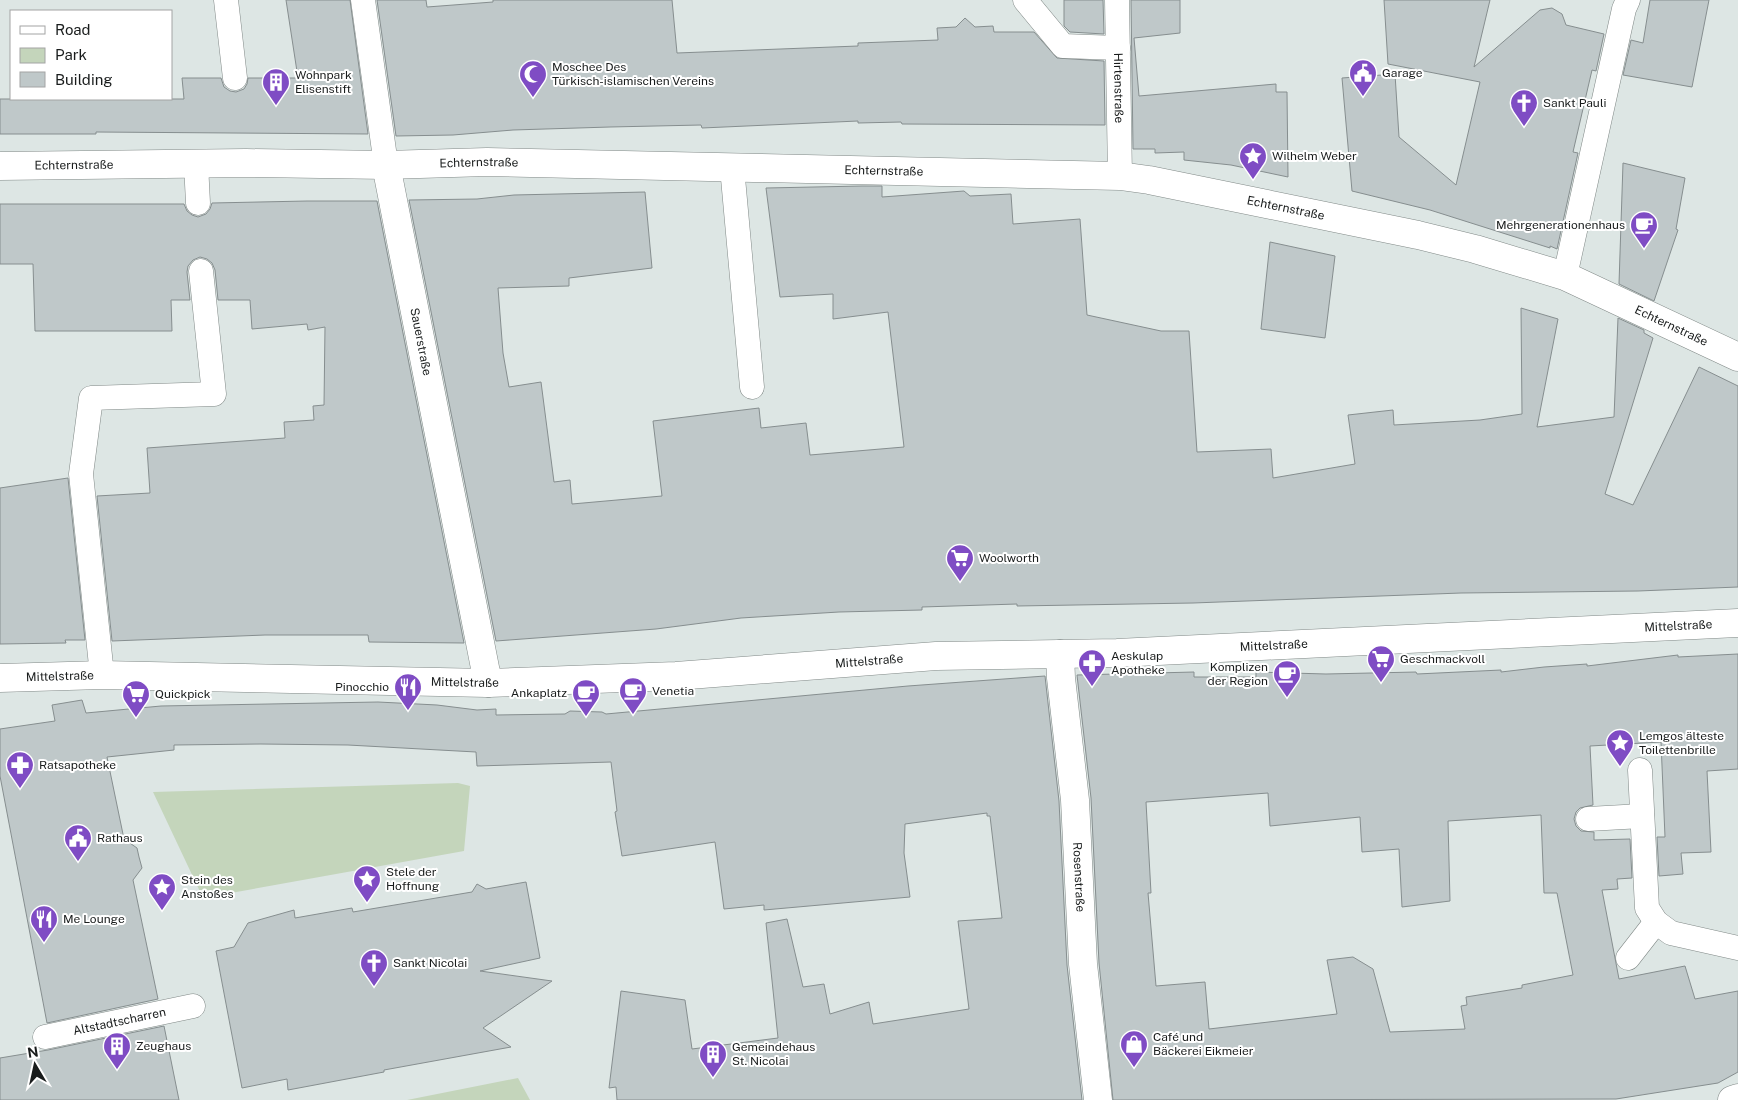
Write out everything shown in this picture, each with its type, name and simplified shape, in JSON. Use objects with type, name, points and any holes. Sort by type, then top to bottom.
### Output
[{"type":"street","name":"Echternstraße","points":[[0,166],[386,165],[487,162],[1120,176],[1149,180],[1418,235],[1475,249],[1565,276],[1738,357]]},
{"type":"street","name":"Sauerstraße","points":[[386,165],[488,683]]},
{"type":"street","name":"Mittelstraße","points":[[0,678],[102,675],[488,683],[676,676],[936,656],[1060,654],[1738,623]]},
{"type":"street","name":"Rosenstraße","points":[[1060,654],[1075,800],[1082,964],[1098,1100]]},
{"type":"street","points":[[1732,1100],[1738,1098]]},
{"type":"lane","points":[[226,0],[235,78]]},
{"type":"lane","name":"Sauerstraße","points":[[363,0],[386,165]]},
{"type":"lane","points":[[1025,0],[1063,46],[1118,48]]},
{"type":"lane","name":"Hirtenstraße","points":[[1117,0],[1120,176]]},
{"type":"lane","points":[[1565,276],[1622,3]]},
{"type":"lane","points":[[196,164],[198,203]]},
{"type":"lane","points":[[732,167],[752,387]]},
{"type":"lane","points":[[102,675],[81,474],[91,398],[214,394],[201,271]]},
{"type":"lane","points":[[1640,770],[1646,908],[1656,922],[1671,933],[1738,948]]},
{"type":"lane","points":[[1588,819],[1642,816]]},
{"type":"lane","points":[[1628,958],[1656,922]]},
{"type":"lane","name":"Altstadtscharren","points":[[45,1038],[193,1006]]},
{"type":"green space","points":[[458,783],[470,786],[464,851],[203,898],[153,792]]},
{"type":"green space","points":[[518,1078],[530,1100],[407,1100]]},
{"type":"building","points":[[286,0],[350,0],[368,134],[96,132],[96,134],[0,134],[0,99],[172,100],[184,99],[182,78],[221,78],[224,87],[236,92],[244,89],[248,78],[298,78]]},
{"type":"building","points":[[377,0],[426,0],[427,7],[493,2],[493,0],[672,0],[677,53],[858,46],[858,43],[938,40],[937,28],[956,27],[965,18],[975,27],[993,26],[994,32],[1034,32],[1057,58],[1104,61],[1105,125],[902,124],[901,122],[858,123],[858,121],[702,128],[701,125],[513,130],[453,135],[396,136]]},
{"type":"building","points":[[1064,0],[1103,0],[1104,34],[1070,32],[1064,26]]},
{"type":"building","points":[[1131,0],[1180,0],[1180,33],[1134,38],[1139,96],[1276,84],[1276,92],[1287,92],[1288,177],[1231,165],[1184,160],[1184,152],[1155,153],[1155,149],[1133,149]]},
{"type":"building","points":[[1384,0],[1490,0],[1474,67],[1540,10],[1552,8],[1562,14],[1566,25],[1604,34],[1596,71],[1592,70],[1573,152],[1578,153],[1557,249],[1430,210],[1352,191],[1342,78],[1395,74],[1399,137],[1456,185],[1480,82],[1388,64]]},
{"type":"building","points":[[1650,0],[1709,0],[1692,87],[1623,75],[1631,40],[1643,43]]},
{"type":"building","points":[[1623,163],[1685,178],[1676,229],[1678,230],[1654,301],[1619,284]]},
{"type":"building","points":[[882,186],[882,197],[964,191],[970,196],[1011,194],[1013,224],[1080,219],[1087,315],[1161,331],[1189,331],[1197,452],[1271,449],[1273,478],[1355,464],[1348,415],[1393,410],[1394,425],[1480,420],[1522,414],[1521,308],[1558,319],[1537,427],[1614,417],[1618,318],[1644,330],[1644,333],[1653,338],[1605,494],[1633,505],[1699,367],[1738,386],[1738,587],[1638,591],[1461,593],[1193,603],[1017,606],[1017,604],[922,607],[922,610],[839,612],[741,618],[656,629],[496,641],[409,200],[645,192],[652,268],[569,278],[569,286],[498,288],[503,353],[509,387],[541,382],[554,482],[570,480],[572,504],[662,496],[653,421],[759,408],[761,428],[806,423],[810,455],[904,447],[888,312],[833,319],[833,294],[780,297],[766,188]]},
{"type":"building","points":[[377,201],[464,643],[369,642],[368,635],[265,635],[112,641],[97,496],[150,493],[147,448],[285,438],[284,422],[314,420],[313,406],[324,405],[325,327],[308,330],[307,324],[252,329],[250,300],[218,300],[215,270],[212,263],[200,257],[193,260],[188,266],[190,300],[171,300],[172,331],[35,331],[33,264],[0,264],[0,204],[184,204],[187,211],[198,217],[206,214],[212,203]]},
{"type":"building","points":[[1270,242],[1335,256],[1325,338],[1261,329]]},
{"type":"building","points":[[68,478],[85,640],[65,640],[66,643],[0,644],[0,488]]},
{"type":"building","points":[[1738,654],[1738,769],[1707,771],[1711,852],[1681,853],[1683,874],[1659,876],[1657,837],[1665,837],[1661,742],[1590,746],[1593,805],[1580,808],[1576,812],[1574,819],[1576,826],[1581,831],[1594,832],[1594,840],[1630,839],[1632,878],[1617,879],[1618,889],[1602,890],[1619,979],[1685,966],[1695,999],[1738,991],[1738,1072],[1718,1083],[1616,1099],[1113,1100],[1099,963],[1091,798],[1077,675],[1194,672],[1194,677],[1256,677],[1256,672],[1326,674],[1416,672],[1417,674],[1501,670],[1501,672],[1587,664],[1587,666],[1678,655],[1678,657]],"holes":[[[1268,793],[1270,826],[1360,817],[1362,852],[1399,849],[1402,907],[1450,901],[1448,821],[1541,815],[1544,893],[1557,893],[1573,975],[1522,985],[1522,988],[1466,997],[1467,1005],[1461,1006],[1465,1029],[1390,1032],[1373,969],[1353,957],[1327,960],[1337,1014],[1209,1029],[1205,982],[1156,986],[1148,893],[1151,893],[1146,802]]]},
{"type":"building","points":[[1045,676],[1059,801],[1067,965],[1082,1100],[617,1100],[616,1087],[609,1088],[621,991],[685,1000],[692,1049],[778,1038],[766,923],[787,919],[803,987],[824,984],[830,1014],[869,1002],[873,1024],[969,1009],[958,921],[1002,918],[990,816],[987,816],[987,813],[905,824],[904,853],[910,897],[764,910],[764,905],[724,909],[715,842],[622,856],[615,812],[617,811],[611,762],[477,766],[476,752],[348,745],[261,744],[174,745],[174,750],[107,757],[124,839],[137,848],[142,868],[133,880],[158,999],[47,1023],[0,776],[0,729],[55,721],[52,705],[82,700],[86,713],[161,706],[378,702],[437,705],[477,710],[496,709],[496,715],[565,714],[570,711],[602,712],[606,714],[908,686]]},
{"type":"building","name":"Sankt Nicolai","points":[[526,882],[540,958],[480,971],[552,981],[483,1028],[511,1047],[288,1090],[287,1079],[242,1088],[216,951],[234,947],[248,923],[294,910],[295,918],[352,908],[353,912],[472,892],[477,884],[486,889]]},
{"type":"building","name":"Zeughaus","points":[[164,1026],[179,1100],[0,1100],[0,1058]]},
{"type":"place","name":"Garage","points":[[1363,97]]},
{"type":"place","name":"Moschee Des Türkisch-islamischen Vereins","points":[[533,98]]},
{"type":"place","name":"Wohnpark Elisenstift","points":[[276,106]]},
{"type":"place","name":"Sankt Pauli","points":[[1524,127]]},
{"type":"place","name":"Wilhelm Weber","points":[[1253,180]]},
{"type":"place","name":"Mehrgenerationenhaus","points":[[1644,249]]},
{"type":"place","name":"Woolworth","points":[[960,582]]},
{"type":"place","name":"Geschmackvoll","points":[[1381,683]]},
{"type":"place","name":"Aeskulap Apotheke","points":[[1092,687]]},
{"type":"place","name":"Komplizen der Region","points":[[1287,698]]},
{"type":"place","name":"Pinocchio","points":[[408,711]]},
{"type":"place","name":"Venetia","points":[[633,715]]},
{"type":"place","name":"Ankaplatz","points":[[586,717]]},
{"type":"place","name":"Quickpick","points":[[136,718]]},
{"type":"place","name":"Lemgos älteste Toilettenbrille","points":[[1620,767]]},
{"type":"place","name":"Ratsapotheke","points":[[20,789]]},
{"type":"place","name":"Rathaus","points":[[78,862]]},
{"type":"place","name":"Stele der Hoffnung","points":[[367,903]]},
{"type":"place","name":"Stein des Anstoßes","points":[[162,911]]},
{"type":"place","name":"Me Lounge","points":[[44,943]]},
{"type":"place","name":"Sankt Nicolai","points":[[374,987]]},
{"type":"place","name":"Café und Bäckerei Eikmeier","points":[[1134,1068]]},
{"type":"place","name":"Zeughaus","points":[[117,1070]]},
{"type":"place","name":"Gemeindehaus St. Nicolai","points":[[713,1078]]}]
